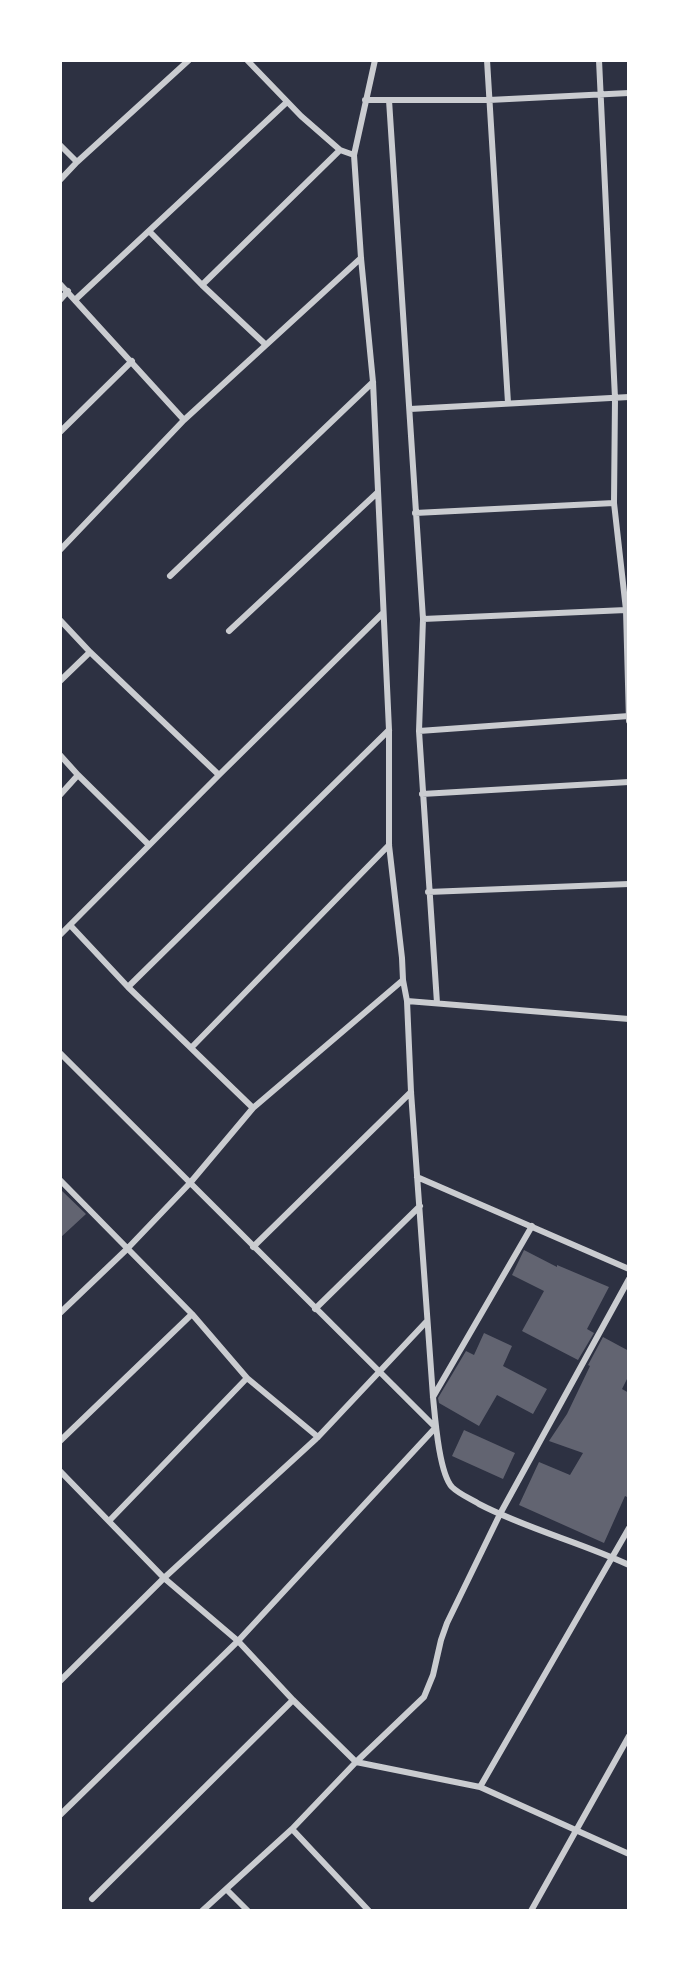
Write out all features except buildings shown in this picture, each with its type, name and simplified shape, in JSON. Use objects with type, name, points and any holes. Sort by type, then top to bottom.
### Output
[{"type":"street","points":[[60,180],[189,60]]},
{"type":"street","points":[[247,60],[287,102],[340,150],[354,155]]},
{"type":"street","points":[[487,60],[508,403]]},
{"type":"street","points":[[419,731],[629,718],[626,610],[614,503],[615,398],[599,60]]},
{"type":"street","points":[[373,61],[354,155],[361,258],[374,382],[389,730],[389,845],[407,1000],[411,1092],[436,1427],[446,1476],[451,1487],[500,1514],[629,1565]]},
{"type":"street","points":[[365,100],[489,100],[629,93]]},
{"type":"street","points":[[389,100],[423,619],[419,731],[437,1003]]},
{"type":"street","points":[[76,299],[287,102]]},
{"type":"street","points":[[60,145],[77,162]]},
{"type":"street","points":[[202,285],[340,150]]},
{"type":"street","points":[[149,231],[266,345]]},
{"type":"street","points":[[60,550],[184,420],[361,258]]},
{"type":"street","points":[[60,284],[184,420]]},
{"type":"street","points":[[60,300],[68,291]]},
{"type":"street","points":[[60,432],[132,362]]},
{"type":"street","points":[[170,576],[374,382]]},
{"type":"street","points":[[410,410],[629,397]]},
{"type":"street","points":[[229,631],[377,493]]},
{"type":"street","points":[[415,513],[614,503]]},
{"type":"street","points":[[423,619],[626,610]]},
{"type":"street","points":[[60,935],[383,613]]},
{"type":"street","points":[[60,620],[90,652],[219,775]]},
{"type":"street","points":[[60,681],[90,652]]},
{"type":"street","points":[[128,987],[389,730]]},
{"type":"street","points":[[60,755],[149,845]]},
{"type":"street","points":[[60,795],[78,775]]},
{"type":"street","points":[[422,794],[629,782]]},
{"type":"street","points":[[191,1048],[389,845]]},
{"type":"street","points":[[428,892],[629,884]]},
{"type":"street","points":[[70,925],[128,987],[253,1108]]},
{"type":"street","points":[[60,1313],[127,1249],[190,1183],[253,1108],[403,980]]},
{"type":"street","points":[[407,1000],[629,1019]]},
{"type":"street","points":[[60,1053],[436,1427]]},
{"type":"street","points":[[253,1247],[411,1092]]},
{"type":"street","points":[[417,1177],[629,1269]]},
{"type":"street","points":[[60,1180],[192,1314],[247,1378],[318,1437]]},
{"type":"street","points":[[315,1309],[420,1206]]},
{"type":"street","points":[[433,1397],[532,1226]]},
{"type":"street","points":[[202,1911],[292,1829],[356,1762],[424,1697],[433,1676],[447,1623],[500,1514],[629,1279]]},
{"type":"street","points":[[60,1441],[192,1314]]},
{"type":"street","points":[[60,1682],[164,1578],[318,1437],[427,1321]]},
{"type":"street","points":[[110,1520],[247,1378]]},
{"type":"street","points":[[60,1815],[238,1641],[436,1427]]},
{"type":"street","points":[[60,1471],[164,1578],[238,1641],[293,1700],[356,1762],[480,1787],[629,1854]]},
{"type":"street","points":[[480,1787],[629,1528]]},
{"type":"street","points":[[92,1899],[293,1700]]},
{"type":"street","points":[[531,1911],[629,1736]]},
{"type":"street","points":[[292,1829],[369,1911]]},
{"type":"street","points":[[227,1890],[248,1911]]}]
